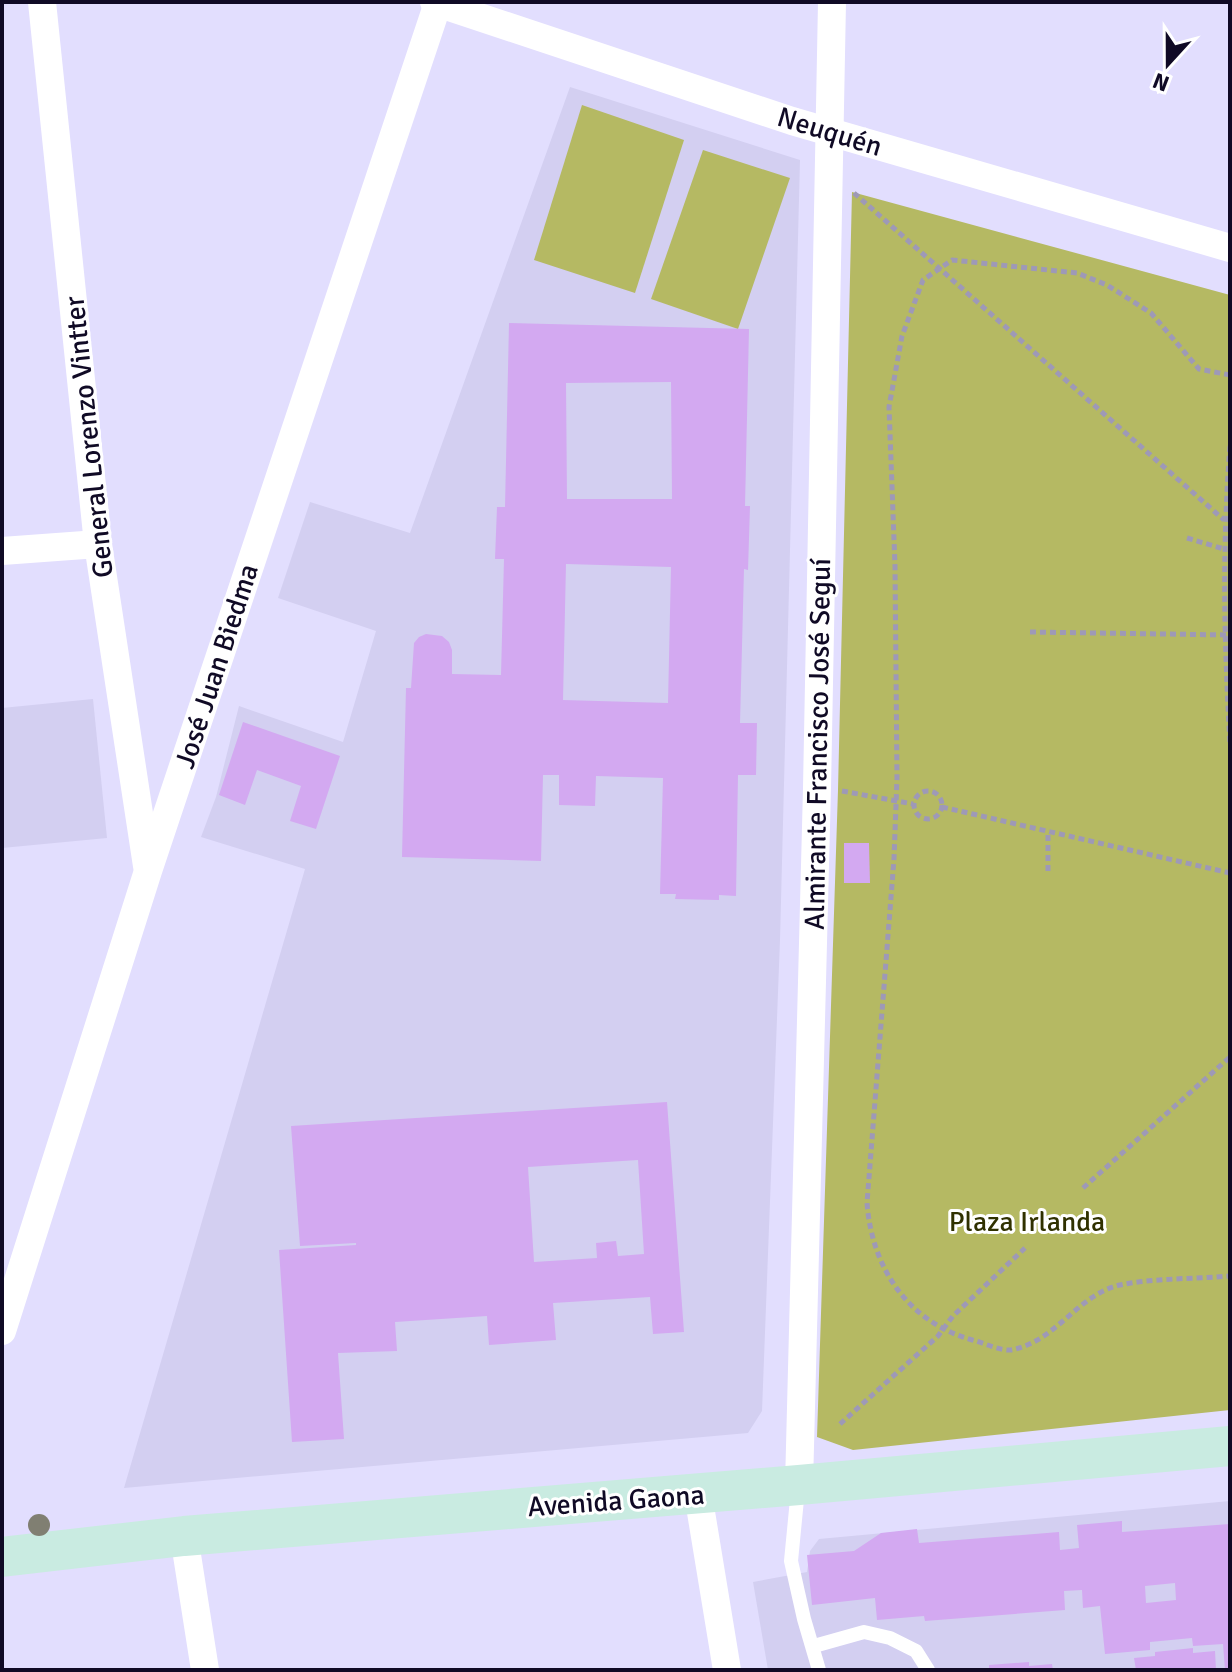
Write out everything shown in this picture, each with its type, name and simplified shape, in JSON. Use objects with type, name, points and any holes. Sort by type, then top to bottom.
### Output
[{"type":"main road","name":"Avenida Gaona","points":[[2,1557],[184,1536],[1230,1446]]},
{"type":"street","name":"General Lorenzo Vintter","points":[[42,2],[98,544],[148,871]]},
{"type":"street","name":"Almirante Francisco José Seguí","points":[[799,1485],[817,788],[832,2]]},
{"type":"street","name":"Neuquén","points":[[436,3],[830,132],[1230,248]]},
{"type":"street","name":"José Juan Biedma","points":[[4,1322],[148,871],[436,3]]},
{"type":"street","points":[[2,551],[98,544]]},
{"type":"street","points":[[698,1494],[727,1670]]},
{"type":"street","points":[[184,1536],[205,1670]]},
{"type":"lane","points":[[799,1485],[791,1561],[819,1670]]},
{"type":"lane","points":[[814,1646],[864,1632],[890,1638],[916,1651],[928,1670]]},
{"type":"path","points":[[829,171],[1224,520]]},
{"type":"path","points":[[1230,375],[1199,369],[1151,313],[1107,285],[1077,273],[952,260],[923,280],[902,336],[889,407],[895,566],[896,801],[867,1203],[869,1229],[888,1277],[907,1303],[964,1338],[1009,1350],[1048,1335],[1090,1299],[1118,1285],[1230,1276]]},
{"type":"path","points":[[1230,446],[1224,520],[1230,743]]},
{"type":"path","points":[[1187,538],[1224,549]]},
{"type":"path","points":[[1030,632],[1227,635]]},
{"type":"path","points":[[817,788],[913,804]]},
{"type":"path","points":[[927,790],[941,797],[942,807],[937,816],[928,820],[916,813],[913,804],[918,794],[927,790]]},
{"type":"path","points":[[942,807],[1230,873]]},
{"type":"path","points":[[1048,831],[1048,871]]},
{"type":"path","points":[[1083,1188],[1230,1057]]},
{"type":"path","points":[[840,1424],[938,1336],[953,1316],[1025,1248]]},
{"type":"shaded area","points":[[570,87],[800,160],[780,940],[762,1411],[748,1433],[124,1488],[305,869],[201,837],[216,797],[239,706],[343,742],[376,631],[278,598],[310,502],[410,533]]},
{"type":"shaded area","points":[[93,699],[107,838],[2,848],[2,708]]},
{"type":"shaded area","points":[[1230,1501],[1230,1670],[768,1670],[753,1582],[807,1572],[810,1551],[819,1539]]},
{"type":"green space","points":[[582,105],[684,140],[635,293],[534,260]]},
{"type":"green space","points":[[703,150],[790,178],[738,329],[651,299]]},
{"type":"green space","name":"Plaza Irlanda","points":[[852,192],[1230,295],[1230,1410],[853,1450],[817,1437],[838,790]]},
{"type":"building","points":[[509,323],[749,329],[745,506],[750,506],[748,570],[744,569],[740,723],[757,723],[756,775],[738,775],[736,896],[719,895],[719,900],[675,899],[676,894],[660,894],[663,778],[596,776],[595,806],[559,805],[559,775],[543,775],[541,861],[402,857],[406,688],[411,688],[414,643],[426,634],[442,636],[452,650],[452,674],[501,675],[504,559],[495,559],[497,507],[505,507]],"holes":[[[671,382],[672,499],[567,499],[566,383]],[[566,564],[671,567],[668,703],[563,700]]]},
{"type":"building","points":[[243,722],[340,756],[316,829],[290,821],[301,786],[257,770],[245,805],[219,795]]},
{"type":"building","points":[[844,843],[869,843],[870,883],[844,883]]},
{"type":"building","points":[[667,1102],[684,1332],[653,1334],[650,1297],[553,1303],[556,1340],[489,1345],[487,1316],[395,1322],[397,1351],[338,1353],[344,1439],[292,1442],[279,1250],[356,1243],[300,1246],[291,1126]],"holes":[[[638,1160],[644,1254],[618,1256],[616,1241],[596,1243],[597,1258],[534,1262],[528,1167]]]},
{"type":"building","points":[[1122,1521],[1122,1532],[1230,1524],[1230,1670],[1225,1670],[1223,1644],[1193,1646],[1192,1638],[1150,1642],[1150,1650],[1105,1654],[1100,1606],[1083,1608],[1082,1590],[1064,1591],[1065,1610],[925,1621],[924,1616],[877,1620],[875,1598],[812,1605],[807,1555],[854,1551],[881,1533],[917,1529],[919,1543],[1059,1532],[1060,1550],[1079,1548],[1077,1525]],"holes":[[[1175,1583],[1176,1600],[1146,1603],[1145,1586]]]},
{"type":"building","points":[[1193,1648],[1193,1653],[1215,1651],[1216,1670],[1136,1670],[1134,1658],[1155,1656],[1155,1652]]},
{"type":"building","points":[[1029,1662],[1029,1666],[1052,1664],[1053,1670],[989,1670],[989,1665]]}]
